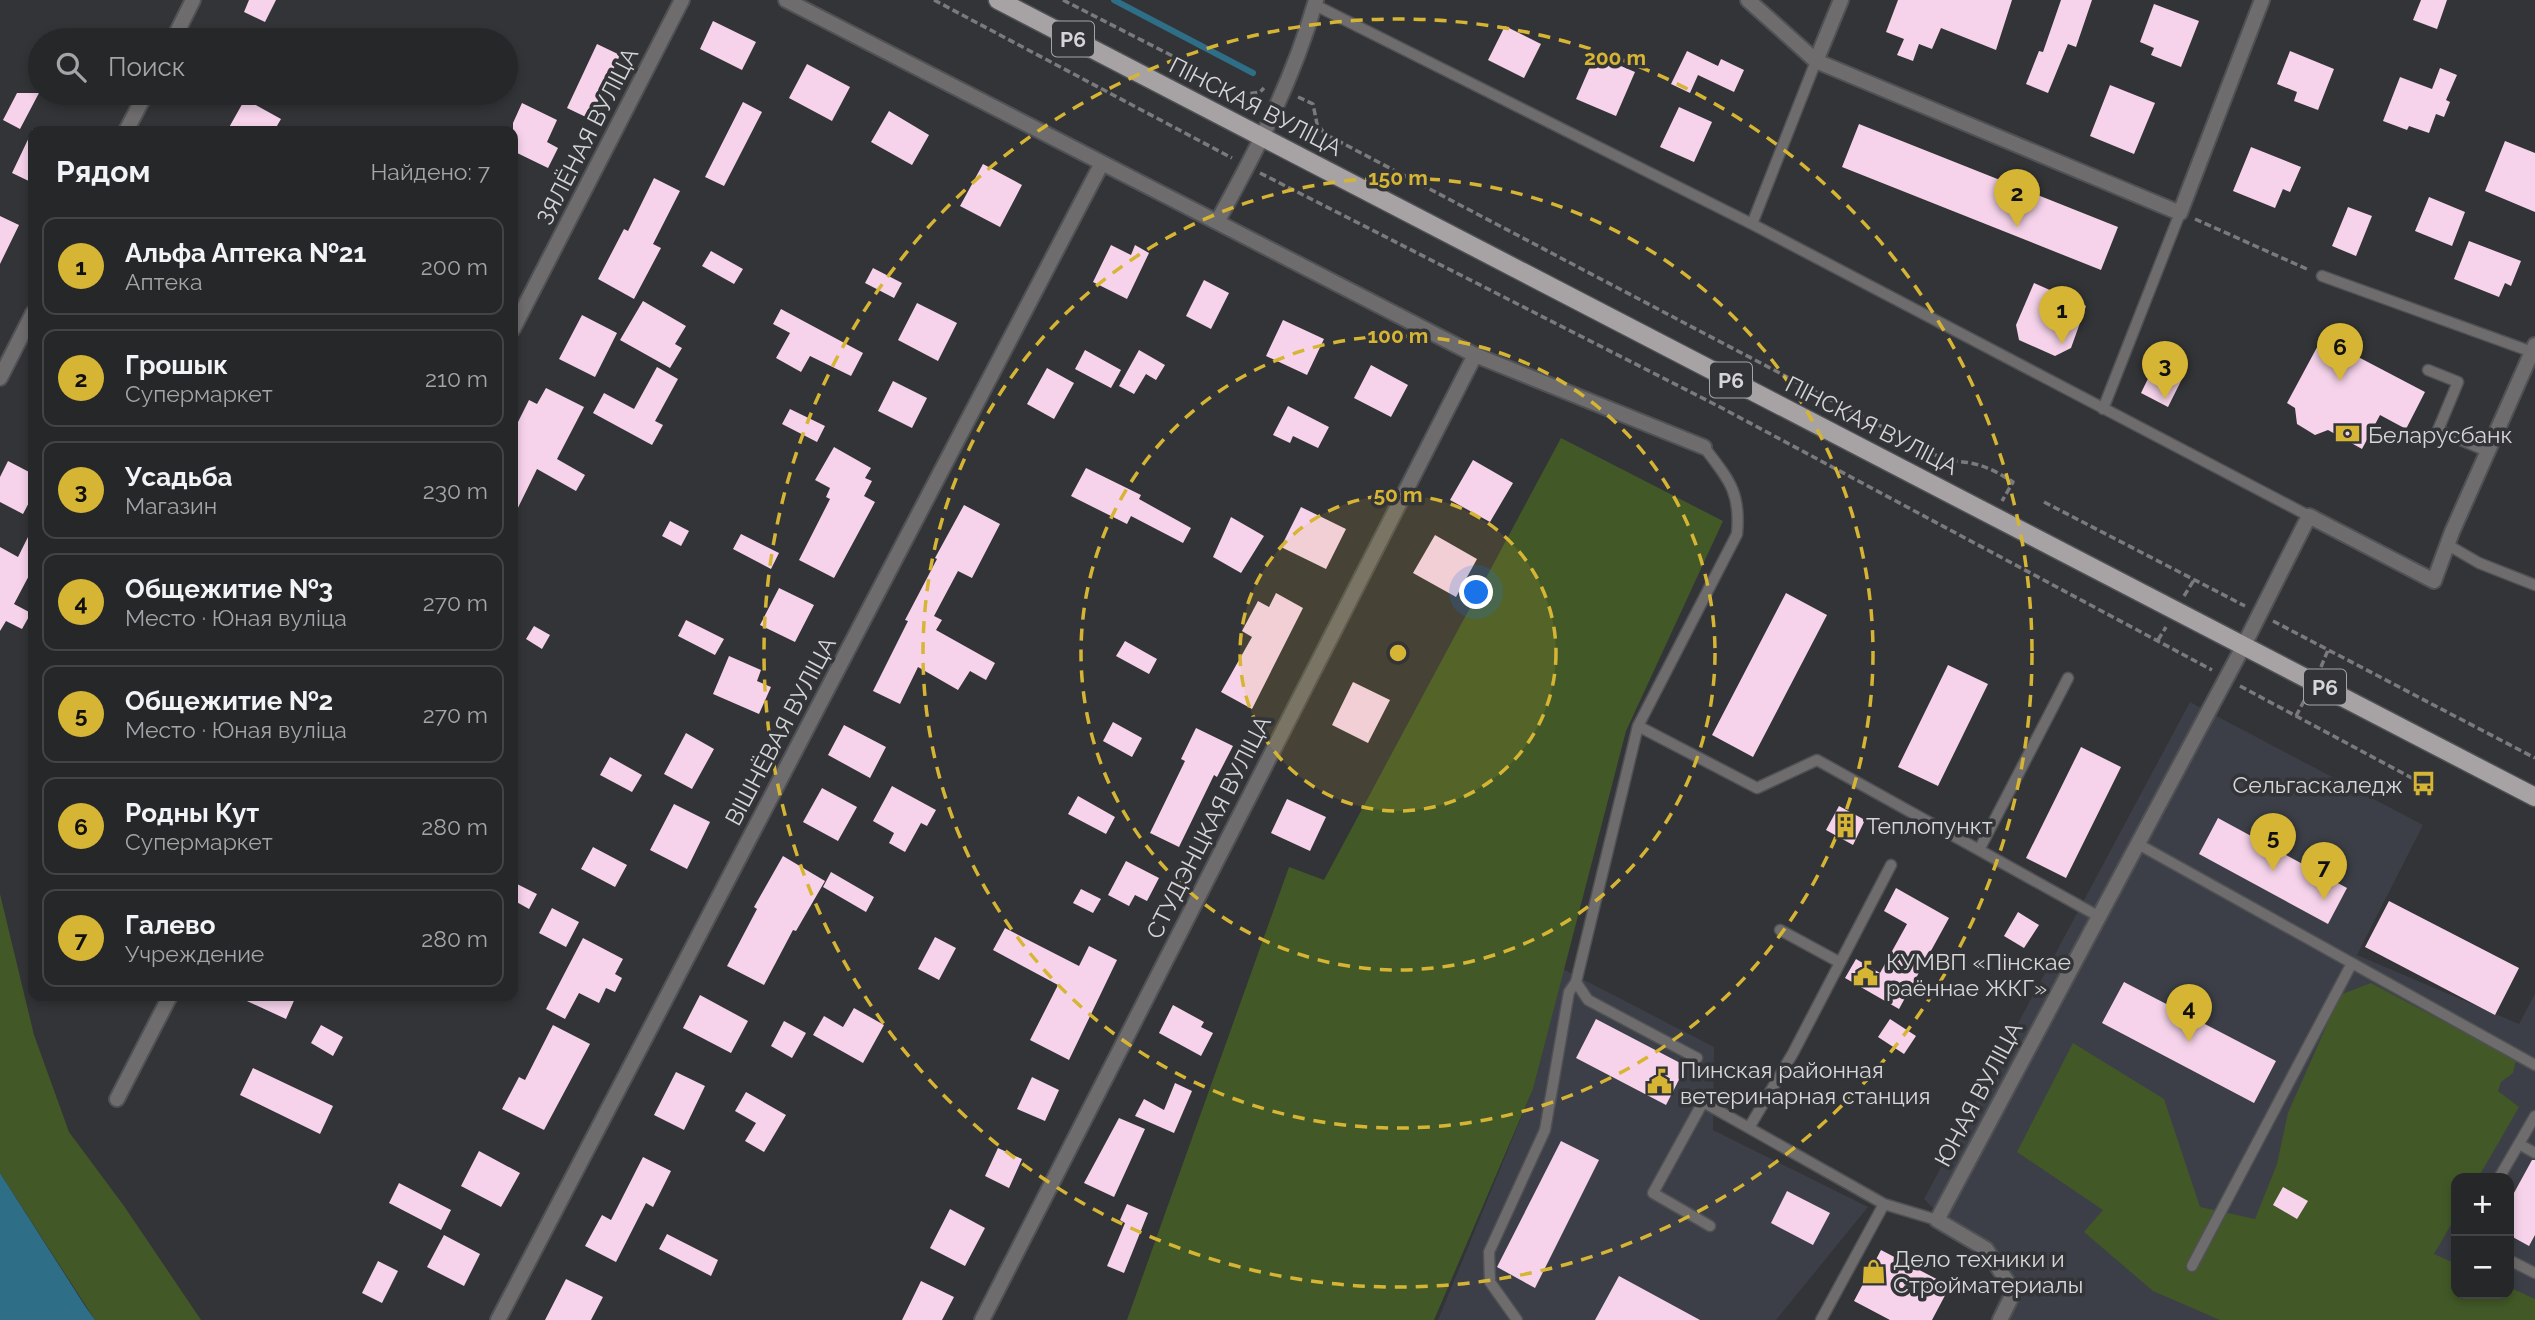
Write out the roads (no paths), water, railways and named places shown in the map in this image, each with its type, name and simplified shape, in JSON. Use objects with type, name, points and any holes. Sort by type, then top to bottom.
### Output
[{"type":"main road","name":"ПІНСКАЯ ВУЛІЦА","points":[[998,0],[2535,797]]},
{"type":"street","points":[[179,28],[193,0]]},
{"type":"street","name":"ЗЯЛЁНАЯ ВУЛІЦА","points":[[518,319],[682,0]]},
{"type":"street","points":[[786,0],[1475,355],[1704,447]]},
{"type":"street","points":[[1748,0],[1816,61],[2180,213],[2262,0]]},
{"type":"street","points":[[1816,61],[1840,0]]},
{"type":"street","points":[[1217,222],[1264,138],[1285,91],[1312,2]]},
{"type":"street","points":[[129,126],[140,105]]},
{"type":"street","name":"ВІШНЁВАЯ ВУЛІЦА","points":[[498,1320],[1102,163]]},
{"type":"street","points":[[0,377],[28,323]]},
{"type":"street","points":[[2309,516],[2434,581],[2534,351]]},
{"type":"street","name":"СТУДЭНЦКАЯ ВУЛІЦА","points":[[982,1320],[1475,355]]},
{"type":"street","name":"ЮНАЯ ВУЛІЦА","points":[[1937,1220],[2244,645],[2309,516]]},
{"type":"street","points":[[117,1099],[167,1001]]},
{"type":"street","points":[[1937,1220],[1986,1249],[2014,1292],[2000,1320]]},
{"type":"lane","points":[[1312,2],[1752,224],[2309,516]]},
{"type":"lane","points":[[1752,224],[1816,61]]},
{"type":"lane","points":[[2103,409],[2180,213]]},
{"type":"lane","points":[[2322,276],[2534,351]]},
{"type":"lane","points":[[2428,370],[2458,382],[2438,430],[2489,452]]},
{"type":"lane","points":[[1517,1320],[1490,1282],[1489,1252],[1545,1130],[1569,992],[1576,982],[1638,726],[1737,534],[1740,507],[1728,478],[1704,447]]},
{"type":"lane","points":[[2448,545],[2479,563],[2535,585]]},
{"type":"lane","points":[[1979,850],[2067,678]]},
{"type":"lane","points":[[1638,726],[1757,788],[1817,760],[2098,916]]},
{"type":"lane","points":[[2138,844],[2535,1065]]},
{"type":"lane","points":[[1750,1126],[1793,1053],[1891,865]]},
{"type":"lane","points":[[1780,930],[1839,962]]},
{"type":"lane","points":[[2192,1266],[2352,963]]},
{"type":"lane","points":[[1576,982],[1588,1000],[1697,1058]]},
{"type":"lane","points":[[1710,1226],[1653,1193],[1703,1102],[1750,1126],[1884,1204],[1937,1220]]},
{"type":"lane","points":[[2502,1173],[2535,1116]]},
{"type":"lane","points":[[2519,1144],[2535,1153]]},
{"type":"lane","points":[[1821,1320],[1884,1204]]},
{"type":"lane","points":[[2514,1262],[2535,1273]]},
{"type":"water","points":[[0,1173],[85,1306],[95,1320],[0,1320]]},
{"type":"waterway","points":[[1114,0],[1253,73]]},
{"type":"place","name":"Грошык","points":[[2017,227]]},
{"type":"place","name":"Альфа Аптека №21","points":[[2062,344]]},
{"type":"place","name":"Родны Кут","points":[[2340,381]]},
{"type":"place","name":"Усадьба","points":[[2165,399]]},
{"type":"place","name":"Беларусбанк","points":[[2348,434]]},
{"type":"place","name":"Сельгаскаледж","points":[[2423,784]]},
{"type":"place","name":"Теплопункт","points":[[1846,825]]},
{"type":"place","name":"Общежитие №2","points":[[2273,871]]},
{"type":"place","name":"Галево","points":[[2324,900]]},
{"type":"place","name":"КУМВП «Пінскае раённае ЖКГ»","points":[[1866,974]]},
{"type":"place","name":"Общежитие №3","points":[[2189,1042]]},
{"type":"place","name":"Пинская районная ветеринарная станция","points":[[1660,1082]]},
{"type":"place","name":"Дело техники и Стройматериалы","points":[[1873,1271]]}]
